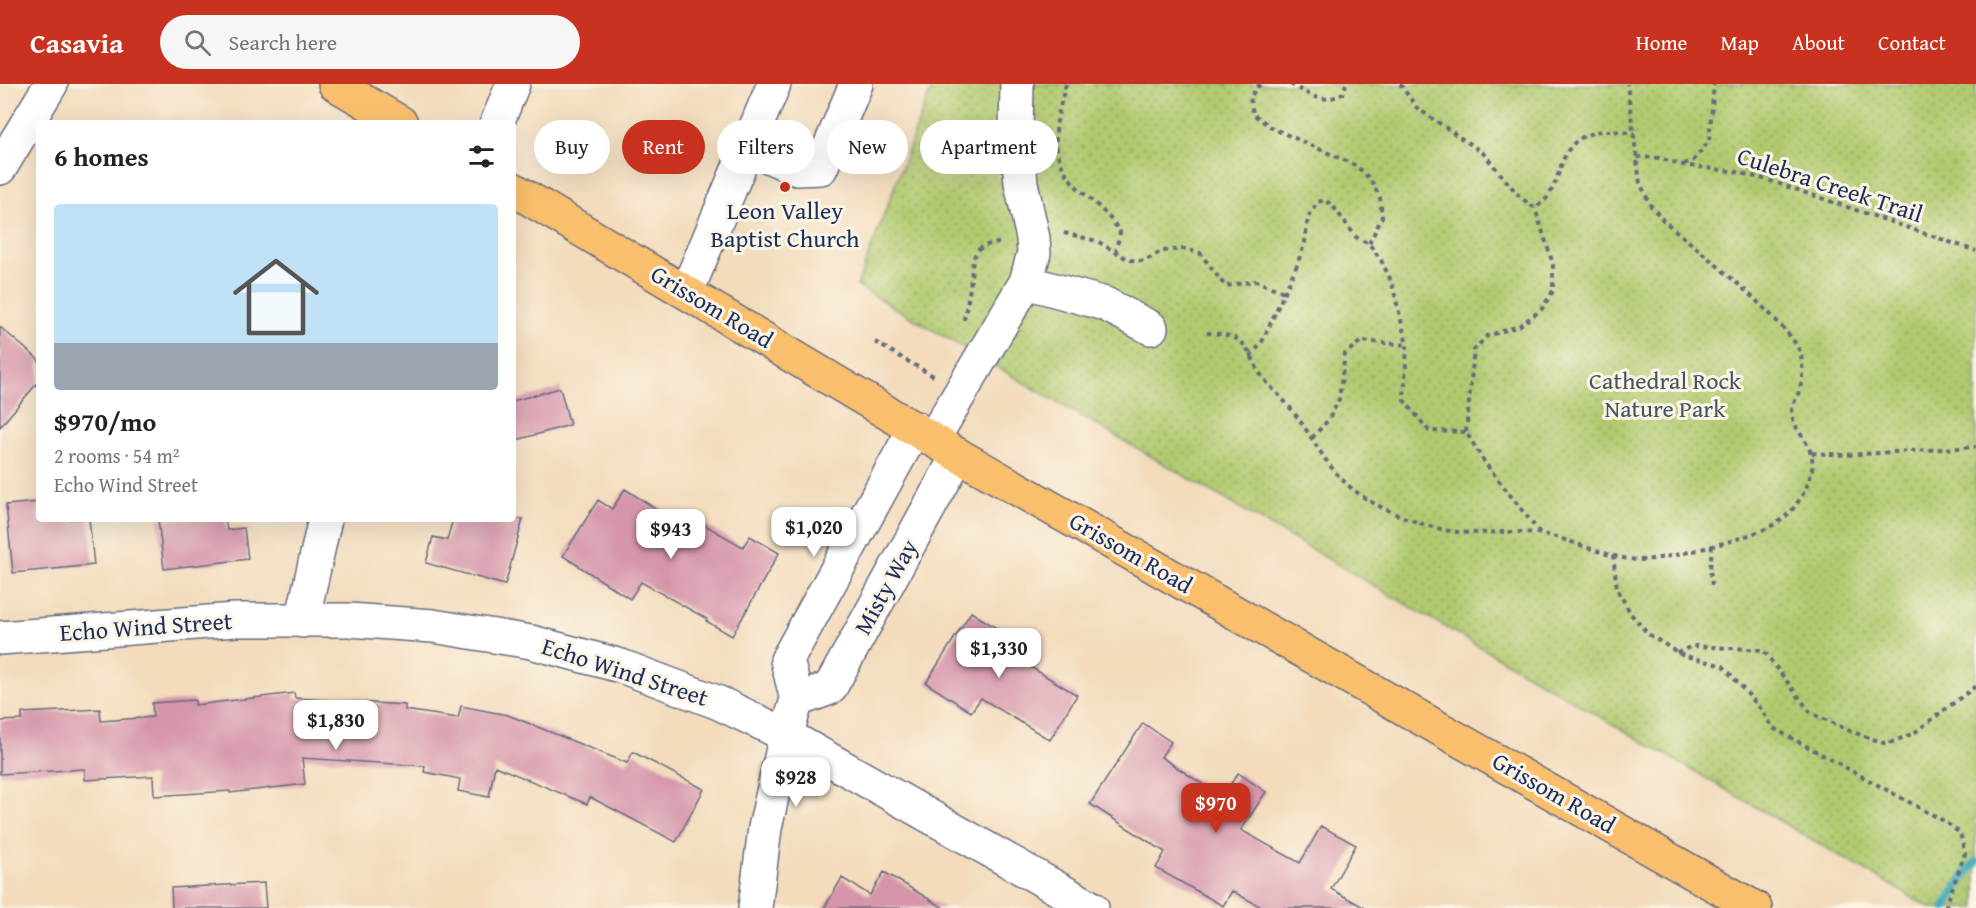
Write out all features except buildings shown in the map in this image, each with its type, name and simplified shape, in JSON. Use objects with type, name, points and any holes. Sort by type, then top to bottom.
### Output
[{"type":"main road","points":[[335,84],[396,120]]},
{"type":"main road","name":"Grissom Road","points":[[516,191],[935,441],[1755,908]]},
{"type":"street","points":[[0,168],[51,84]]},
{"type":"street","points":[[498,120],[513,84]]},
{"type":"street","points":[[759,120],[774,84]]},
{"type":"street","points":[[815,168],[821,168],[856,84]]},
{"type":"street","points":[[755,908],[765,828],[786,735],[797,700],[787,660],[935,441],[1026,282],[1034,253],[1021,183],[1016,130],[1017,84]]},
{"type":"street","points":[[687,291],[737,174]]},
{"type":"street","points":[[1026,282],[1105,304],[1151,328]]},
{"type":"street","name":"Misty Way","points":[[797,700],[830,688],[935,441]]},
{"type":"street","points":[[302,621],[324,522]]},
{"type":"street","name":"Echo Wind Street","points":[[0,638],[235,620],[349,620],[433,626],[531,642],[621,666],[718,703],[786,735],[1092,908]]},
{"type":"path","points":[[1066,84],[1055,143],[1063,169],[1073,183],[1113,221],[1120,232],[1116,250]]},
{"type":"path","points":[[1260,84],[1250,97],[1253,114],[1272,128],[1355,165],[1371,180],[1380,198],[1382,216],[1369,244]]},
{"type":"path","points":[[1290,84],[1318,99],[1334,98],[1343,93],[1346,84]]},
{"type":"path","points":[[1400,84],[1417,108],[1483,153],[1520,196],[1535,208],[1553,264],[1553,291],[1541,310],[1519,326],[1487,336],[1474,350],[1466,432],[1485,463],[1541,534]]},
{"type":"path","points":[[1208,333],[1225,335],[1244,344],[1260,374],[1295,413],[1334,473],[1368,501],[1403,517],[1457,532],[1541,534],[1638,560],[1658,559],[1753,535],[1779,522],[1806,489],[1812,468],[1812,453],[1807,441],[1797,428],[1792,408],[1800,389],[1802,374],[1802,356],[1798,343],[1764,308],[1663,220],[1651,206],[1641,183],[1627,84]]},
{"type":"path","points":[[1683,165],[1694,160],[1709,141],[1714,84]]},
{"type":"path","points":[[1535,208],[1545,200],[1560,163],[1569,148],[1597,131],[1634,133]]},
{"type":"path","name":"Culebra Creek Trail","points":[[1637,157],[1659,158],[1683,165],[1737,172],[1771,180],[1976,251]]},
{"type":"path","points":[[1250,356],[1261,344],[1271,324],[1305,242],[1308,217],[1318,202],[1325,200],[1356,237],[1369,244],[1381,260],[1392,283],[1407,345],[1404,400],[1429,431],[1466,432]]},
{"type":"path","points":[[1311,438],[1329,419],[1339,399],[1345,354],[1361,341],[1407,345]]},
{"type":"path","points":[[875,342],[934,377]]},
{"type":"path","points":[[1812,453],[1845,455],[1976,447]]},
{"type":"path","points":[[1712,545],[1710,570],[1712,585]]},
{"type":"path","points":[[1613,555],[1617,589],[1631,614],[1648,634],[1677,653],[1723,666],[1761,709],[1773,728],[1942,820],[1959,833],[1965,854],[1945,908]]},
{"type":"path","points":[[1677,653],[1692,646],[1763,650],[1811,713],[1850,731],[1887,744],[1914,733],[1976,686]]},
{"type":"green space","name":"Cathedral Rock Nature Park","points":[[933,84],[1976,84],[1976,908],[1930,908],[857,286],[899,174],[908,174],[908,150]]},
{"type":"waterway","points":[[1945,907],[1966,873],[1976,862]]},
{"type":"place","name":"Leon Valley Baptist Church","points":[[785,187]]}]
